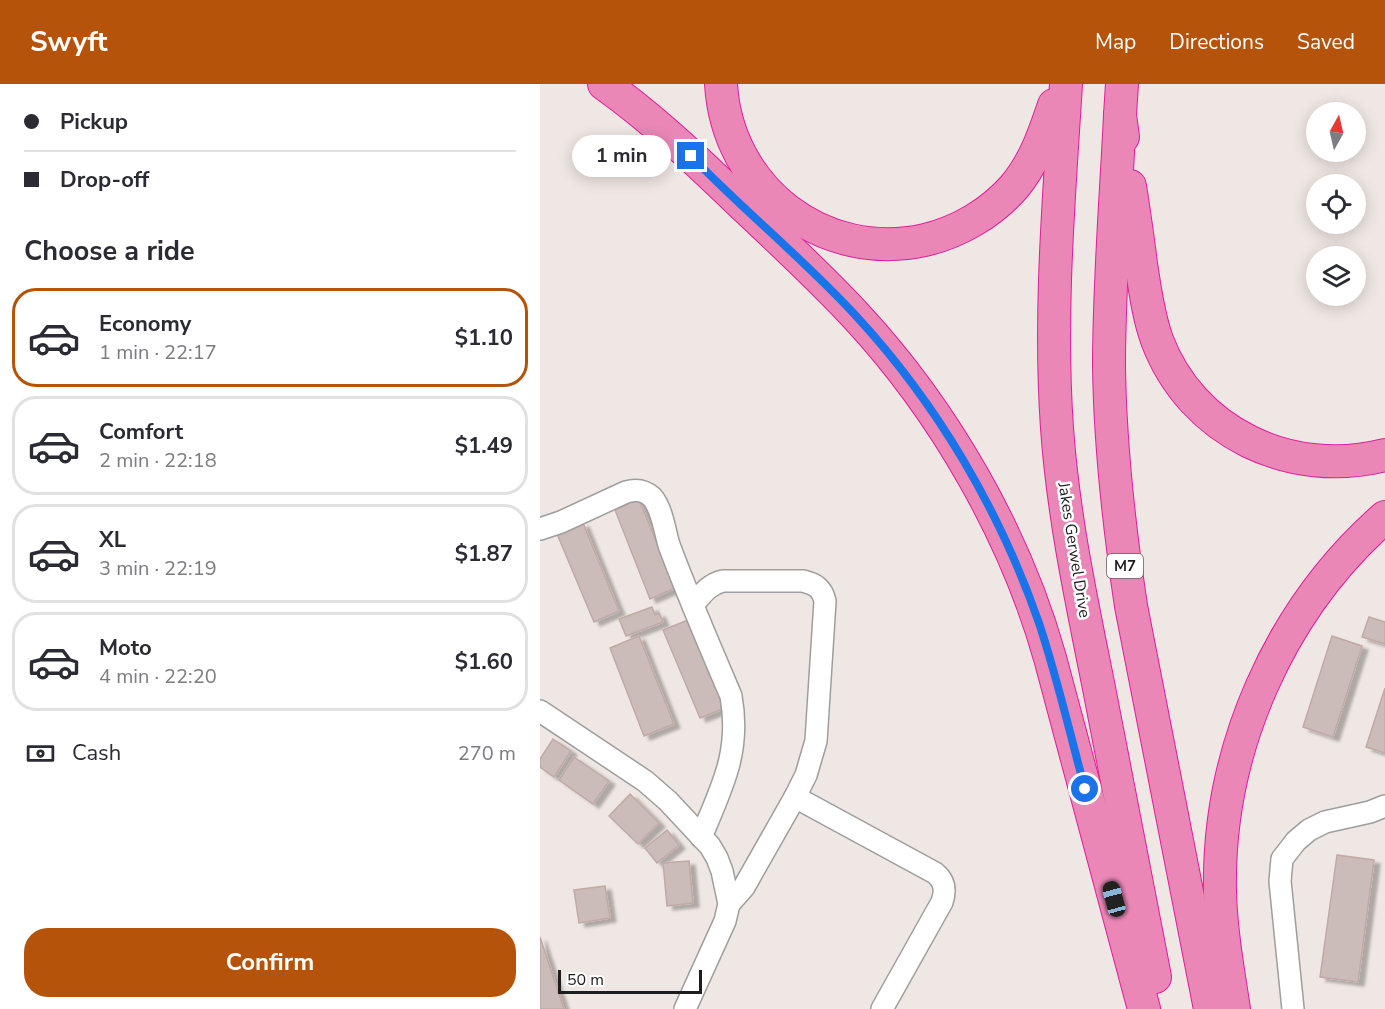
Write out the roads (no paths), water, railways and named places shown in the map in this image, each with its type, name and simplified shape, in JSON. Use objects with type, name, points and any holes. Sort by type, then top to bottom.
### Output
[{"type":"highway","points":[[604,84],[677,142],[842,301],[900,369],[931,411],[963,461],[1014,560],[1048,650],[1143,1009]]},
{"type":"highway","points":[[721,84],[724,113],[735,144],[747,167],[772,198],[792,214],[821,230],[846,239],[885,244],[918,242],[944,234],[968,224],[1000,201],[1022,176],[1036,154],[1060,84]]},
{"type":"highway","name":"Jakes Gerwel Drive","points":[[1065,84],[1054,305],[1055,391],[1059,451],[1077,579],[1161,1009]]},
{"type":"highway","points":[[1122,84],[1120,115],[1144,289],[1161,348],[1174,374],[1204,411],[1227,429],[1270,451],[1298,459],[1336,462],[1364,460],[1385,455]]},
{"type":"highway","name":"M7","points":[[1120,115],[1110,331],[1115,486],[1133,615],[1210,1009]]},
{"type":"highway","points":[[1234,1009],[1222,926],[1220,880],[1225,812],[1240,744],[1255,700],[1291,629],[1338,564],[1385,517]]},
{"type":"street","points":[[540,529],[635,489],[642,490],[652,498],[658,508],[680,573],[731,696],[735,726],[729,766],[701,837]]},
{"type":"street","points":[[680,573],[715,583]]},
{"type":"street","points":[[693,605],[706,590],[715,583],[723,581],[802,581],[818,587],[823,593],[825,610],[816,741],[809,766],[795,797],[744,887],[729,904]]},
{"type":"street","points":[[540,711],[645,781],[668,801],[710,846],[720,865],[729,904],[725,921],[685,1009]]},
{"type":"street","points":[[795,797],[935,873],[944,885],[945,893],[942,902],[882,1009]]},
{"type":"street","points":[[1293,1009],[1280,881],[1282,859],[1296,841],[1309,830],[1326,822],[1370,812],[1385,806]]}]
